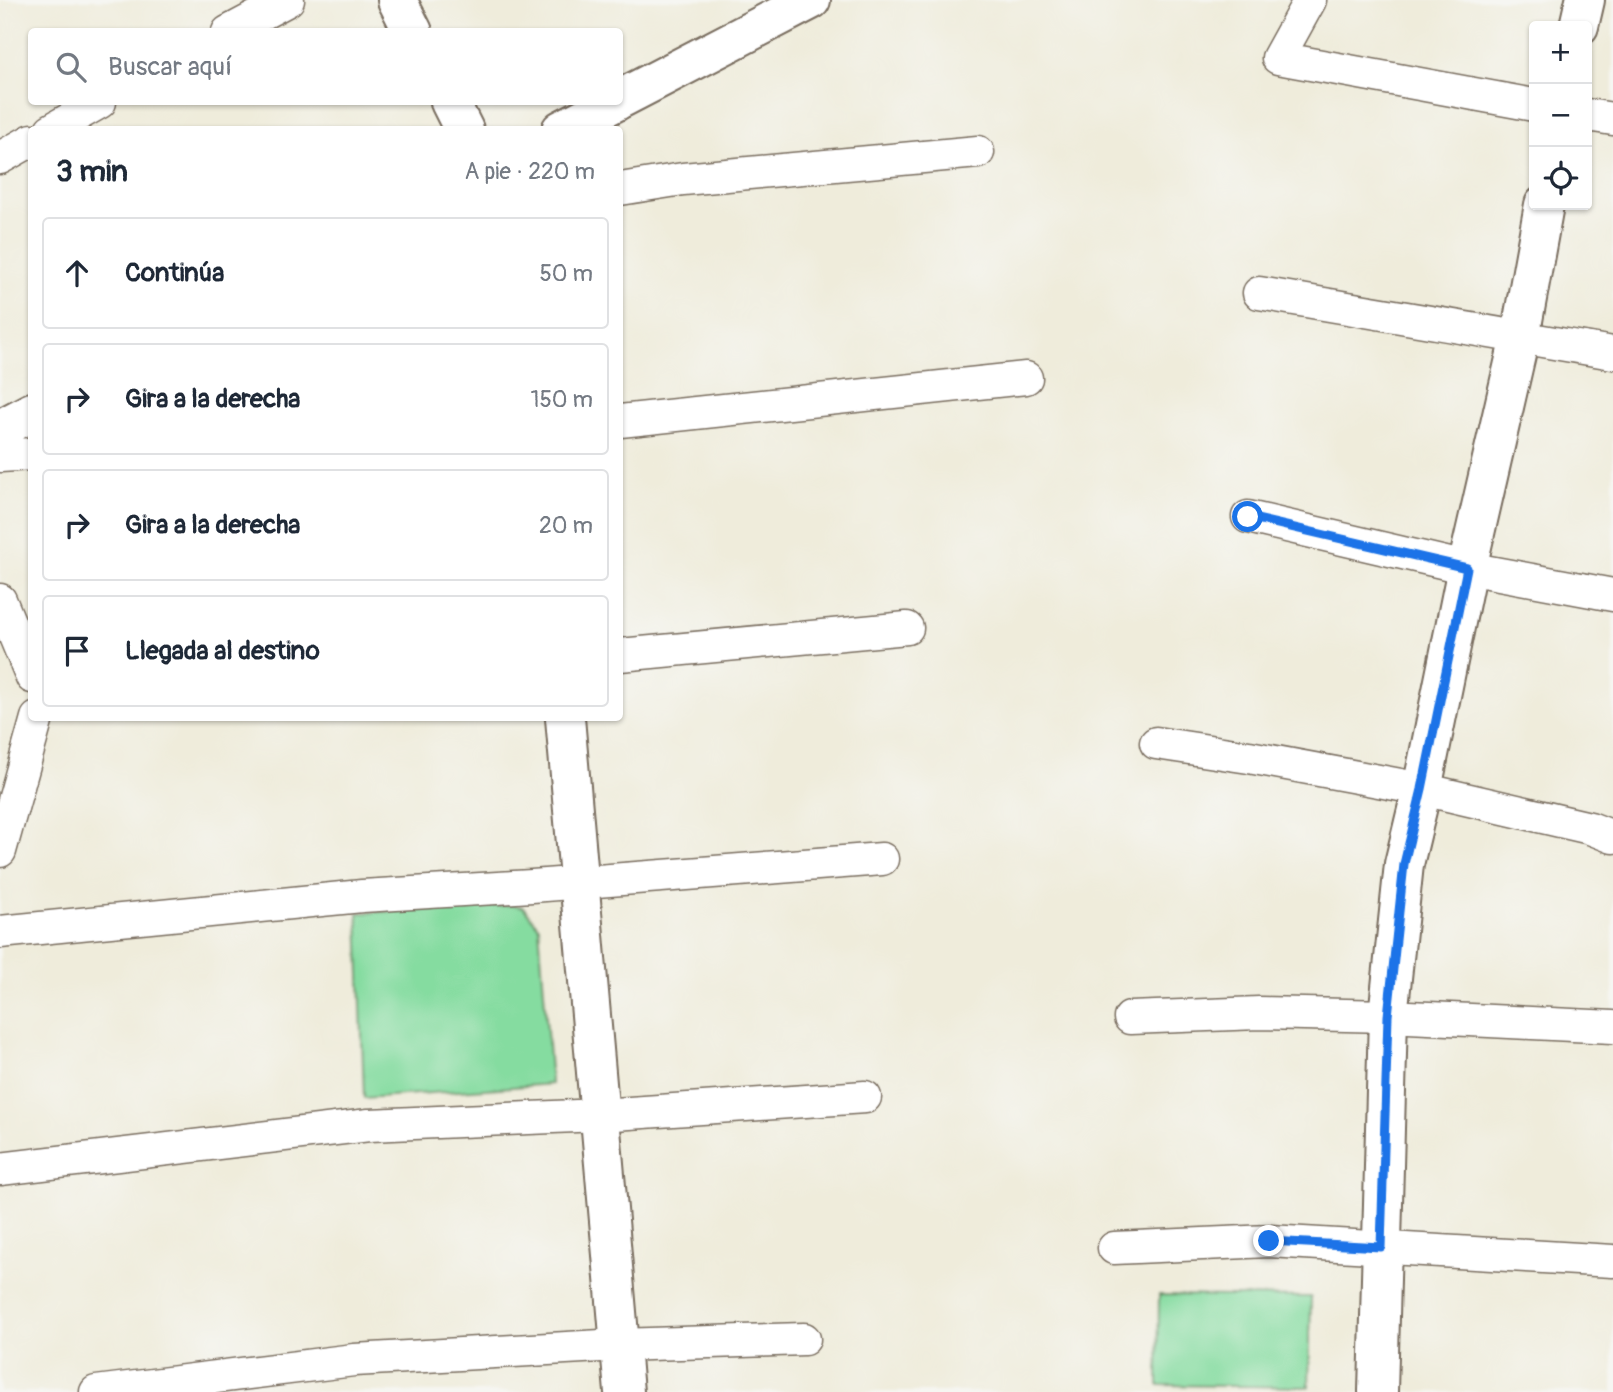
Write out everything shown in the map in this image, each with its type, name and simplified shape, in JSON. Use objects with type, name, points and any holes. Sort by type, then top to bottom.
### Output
[{"type":"street","points":[[236,28],[288,0]]},
{"type":"street","points":[[397,0],[411,28]]},
{"type":"street","points":[[623,97],[811,0]]},
{"type":"street","points":[[1310,0],[1278,58],[1529,104]]},
{"type":"street","points":[[1580,21],[1585,0]]},
{"type":"street","points":[[58,126],[95,105]]},
{"type":"street","points":[[452,105],[462,126]]},
{"type":"street","points":[[568,126],[608,105]]},
{"type":"street","points":[[1592,116],[1613,119]]},
{"type":"street","points":[[0,158],[28,142]]},
{"type":"street","points":[[623,189],[683,179],[978,152]]},
{"type":"street","points":[[1378,1392],[1388,1016],[1404,864],[1467,568],[1520,337],[1543,210]]},
{"type":"street","points":[[1259,293],[1613,353]]},
{"type":"street","points":[[623,421],[1026,378]]},
{"type":"street","points":[[0,429],[28,414]]},
{"type":"street","points":[[0,456],[28,454]]},
{"type":"street","points":[[1248,517],[1467,568],[1613,595]]},
{"type":"street","points":[[0,600],[28,667]]},
{"type":"street","points":[[623,655],[906,628]]},
{"type":"street","points":[[0,851],[36,721]]},
{"type":"street","points":[[565,721],[624,1392]]},
{"type":"street","points":[[1156,743],[1422,789],[1590,828],[1613,838]]},
{"type":"street","points":[[0,932],[362,895],[882,859]]},
{"type":"street","points":[[1130,1018],[1259,1013],[1388,1016],[1613,1027]]},
{"type":"street","points":[[0,1169],[369,1125],[600,1115],[865,1097]]},
{"type":"street","points":[[1114,1248],[1269,1241],[1613,1261]]},
{"type":"street","points":[[96,1392],[354,1360],[619,1345],[804,1339]]},
{"type":"green space","points":[[514,905],[523,907],[539,927],[551,1084],[364,1098],[358,913]]},
{"type":"green space","points":[[1159,1295],[1311,1297],[1309,1387],[1158,1385]]},
{"type":"route","points":[[1248,517],[1467,568],[1404,864],[1388,1016],[1381,1247],[1269,1241]]}]
